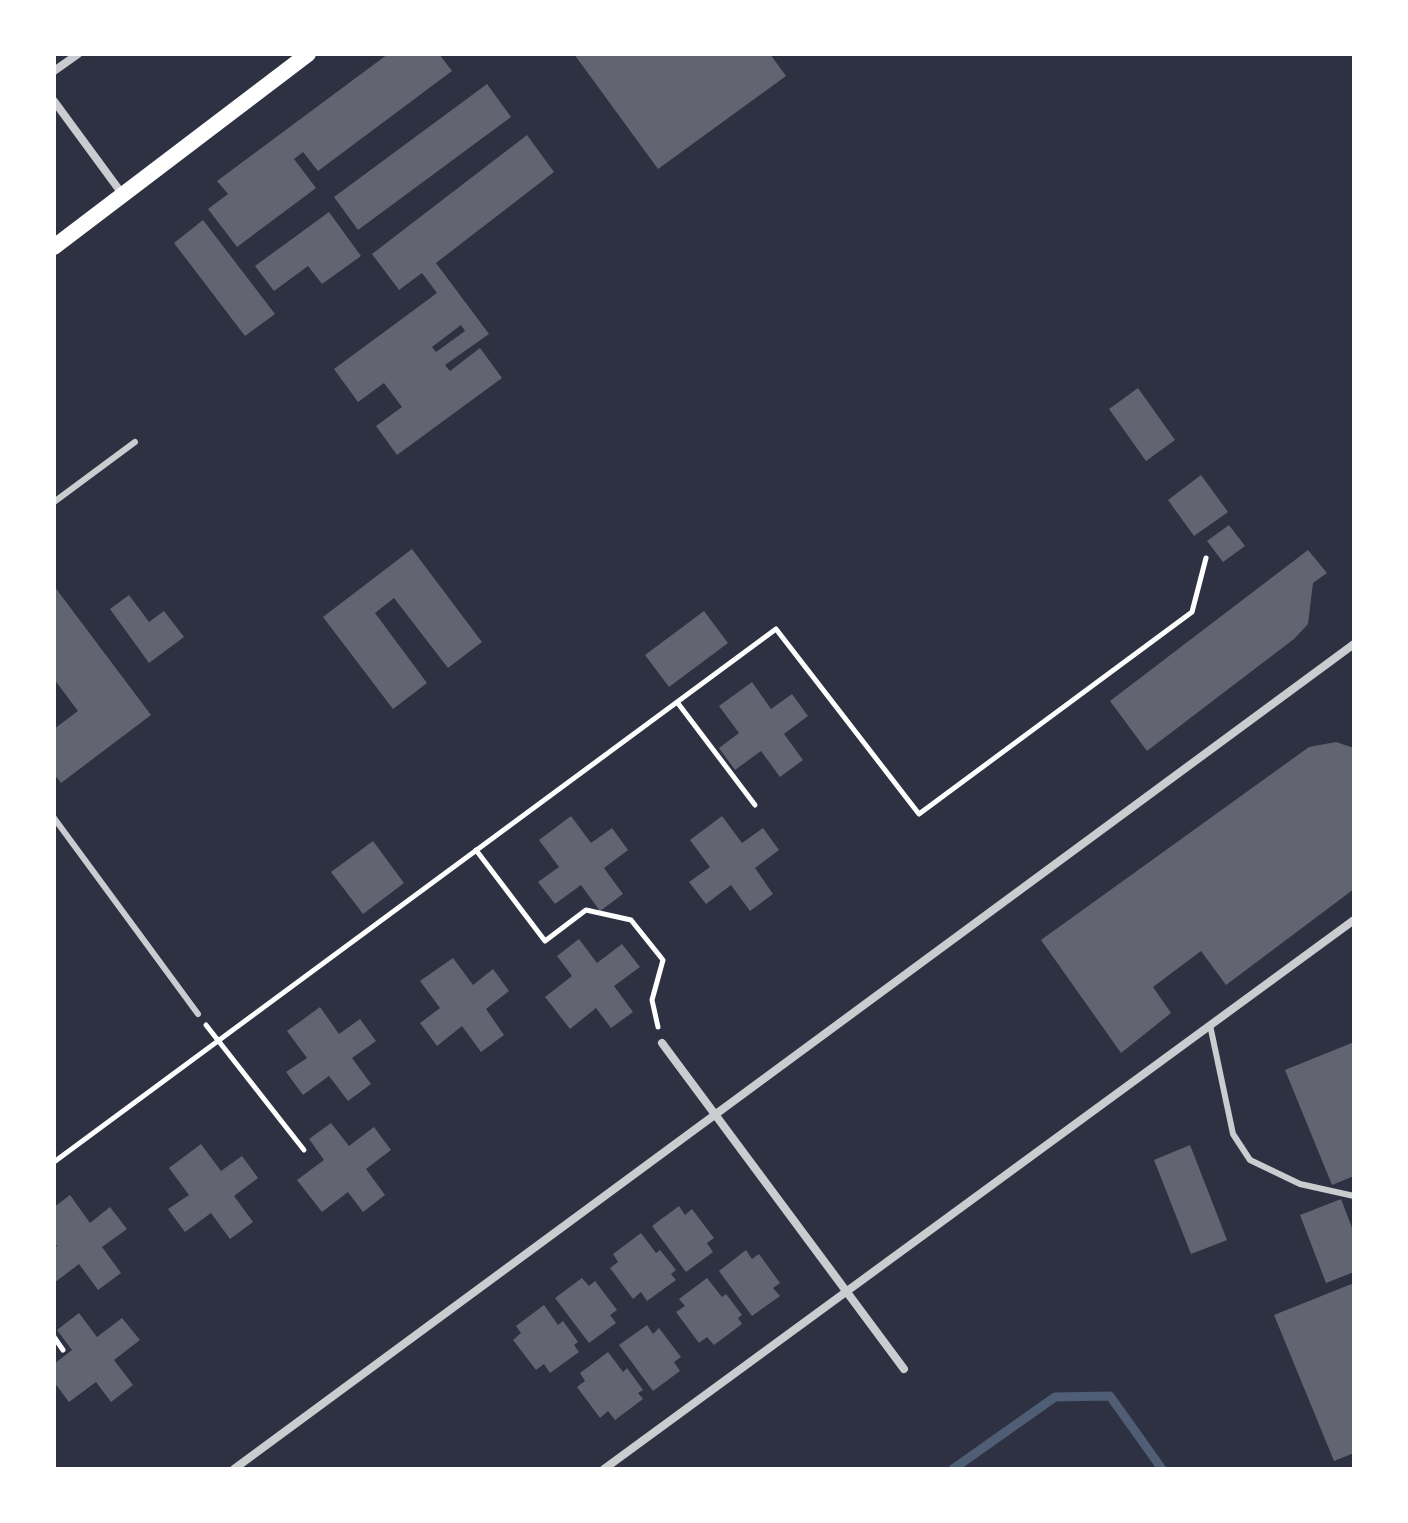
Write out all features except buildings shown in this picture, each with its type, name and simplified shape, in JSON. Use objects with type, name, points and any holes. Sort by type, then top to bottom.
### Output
[{"type":"main road","points":[[54,247],[308,54]]},
{"type":"street","points":[[54,71],[78,54]]},
{"type":"street","points":[[54,101],[123,195]]},
{"type":"street","points":[[234,1469],[1354,644]]},
{"type":"street","points":[[604,1469],[1354,920]]},
{"type":"street","points":[[662,1043],[904,1369]]},
{"type":"lane","points":[[54,502],[135,442]]},
{"type":"lane","points":[[54,818],[198,1014]]},
{"type":"lane","points":[[1210,1025],[1233,1134],[1250,1160],[1300,1184],[1354,1196]]},
{"type":"path","points":[[54,1162],[776,629],[919,814],[1192,612],[1206,558]]},
{"type":"path","points":[[677,702],[755,805]]},
{"type":"path","points":[[476,850],[545,941],[586,910],[631,920],[663,960],[652,1000],[662,1043]]},
{"type":"path","points":[[198,1014],[304,1150]]},
{"type":"path","points":[[54,1337],[63,1350]]},
{"type":"waterway","points":[[953,1469],[1055,1397],[1110,1396],[1162,1469]]}]
